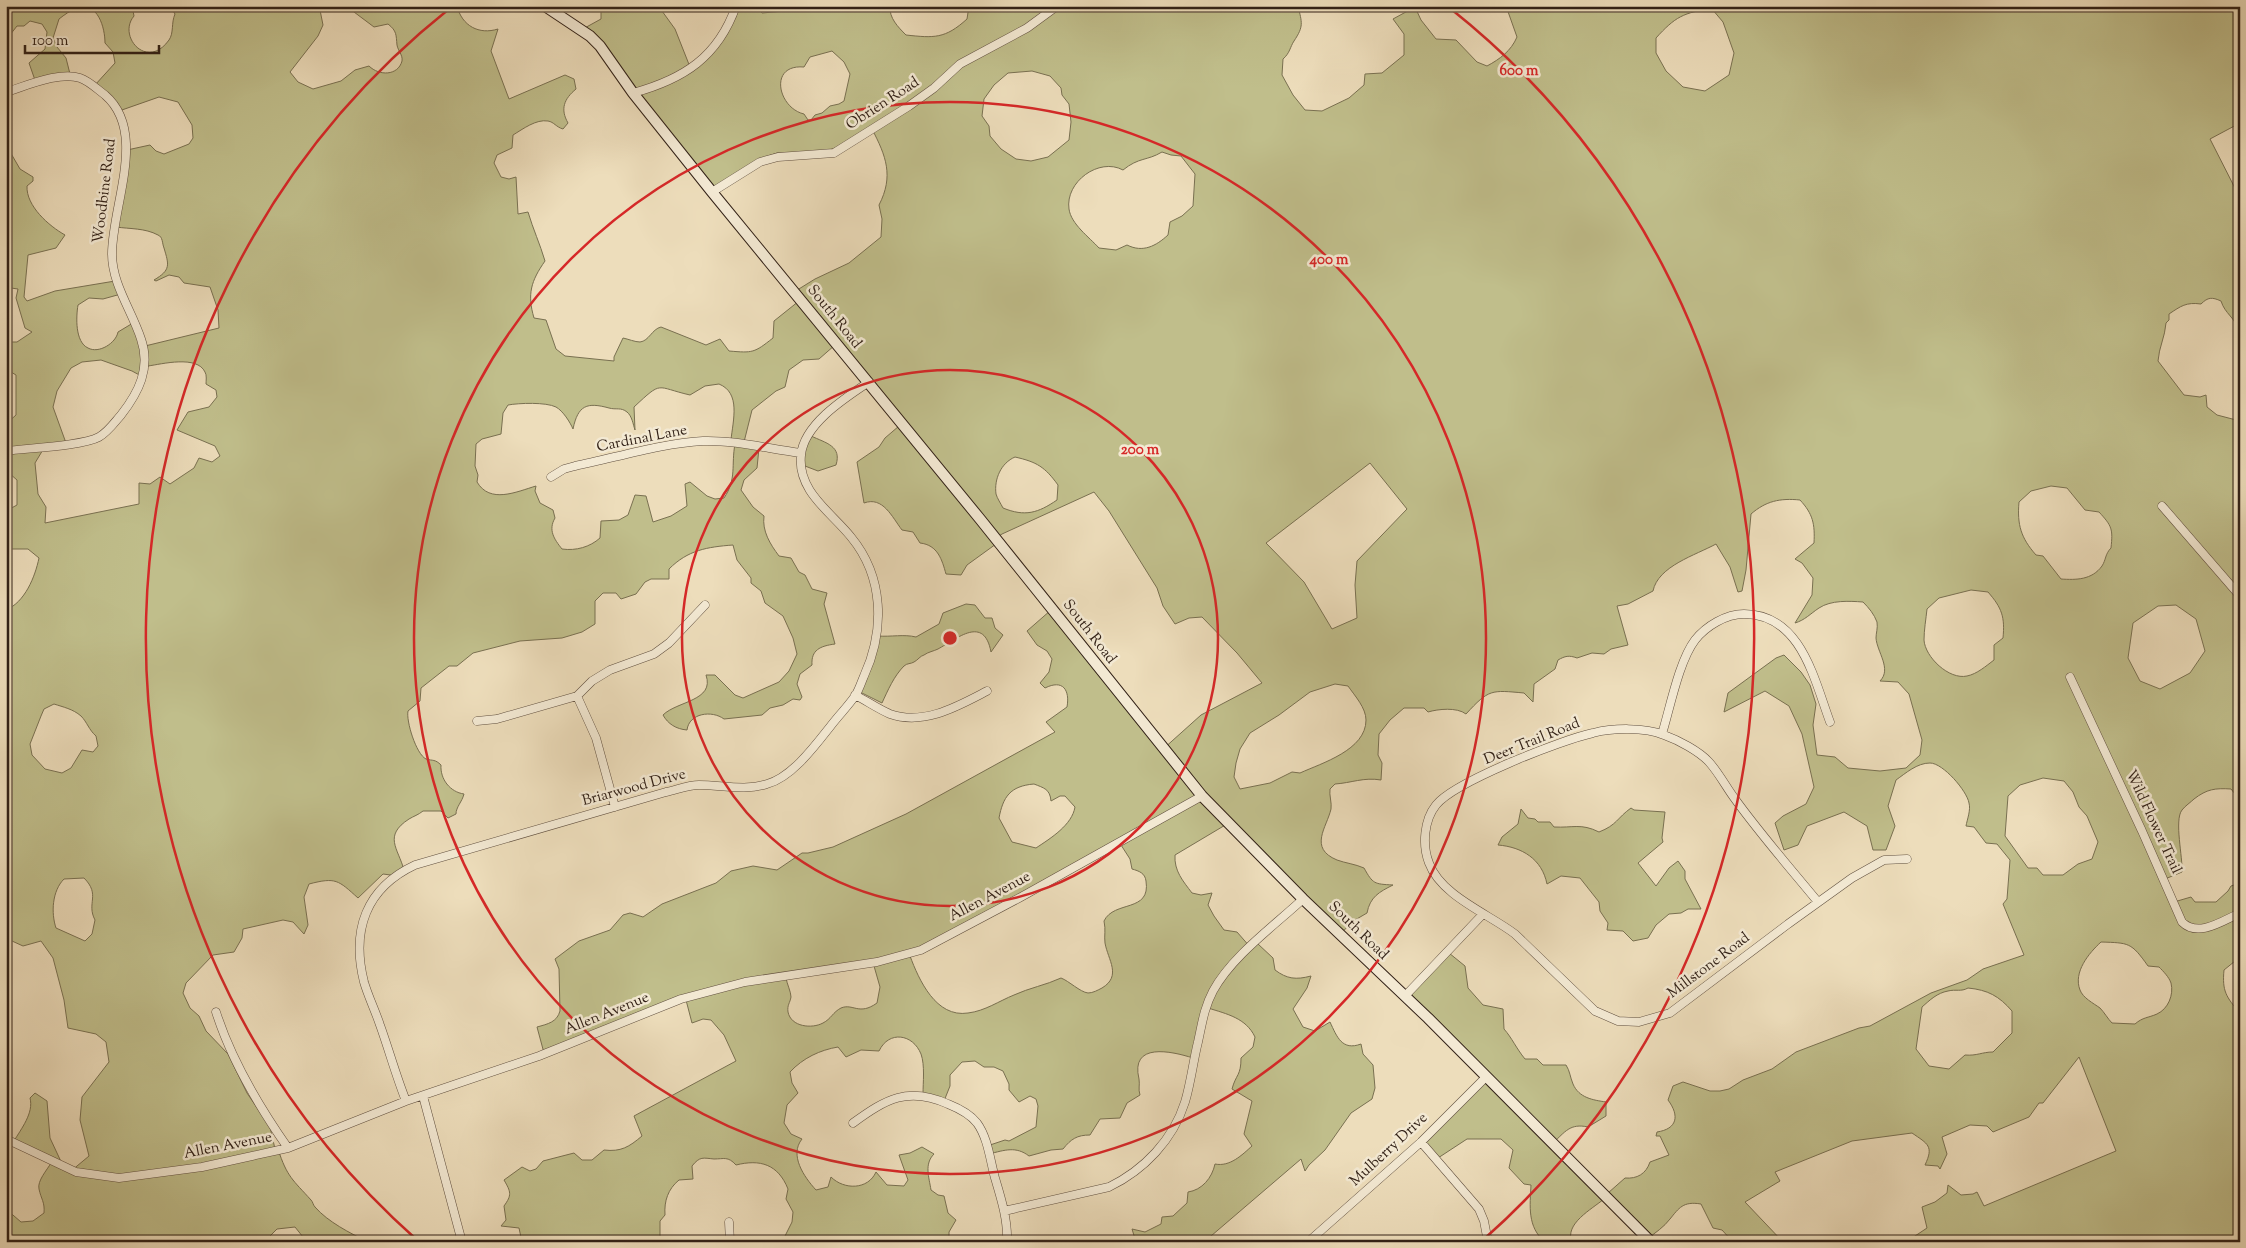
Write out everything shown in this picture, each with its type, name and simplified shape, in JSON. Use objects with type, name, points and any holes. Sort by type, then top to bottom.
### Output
[{"type":"street","name":"South Road","points":[[545,6],[590,36],[600,46],[633,93],[712,192],[869,382],[1202,796],[1303,899],[1405,996],[1651,1242]]},
{"type":"street","points":[[633,93],[656,87],[686,73],[702,60],[729,26],[736,6]]},
{"type":"street","name":"Obrien Road","points":[[712,192],[760,162],[778,157],[834,153],[909,106],[934,88],[960,64],[1027,28],[1057,6]]},
{"type":"street","name":"Woodbine Road","points":[[6,92],[57,77],[79,78],[93,85],[118,110],[126,136],[112,255],[118,286],[142,340],[146,361],[142,382],[132,401],[110,428],[99,437],[85,441],[6,451]]},
{"type":"street","points":[[801,453],[813,428],[826,414],[869,382]]},
{"type":"street","name":"Cardinal Lane","points":[[551,477],[564,469],[575,466],[685,443],[704,441],[801,453]]},
{"type":"street","name":"Briarwood Drive","points":[[406,1101],[364,982],[358,947],[363,919],[373,898],[400,872],[415,865],[698,785],[747,788],[768,784],[784,776],[804,758],[856,695],[872,659],[877,635],[879,615],[873,575],[852,538],[814,498],[804,479],[801,453]]},
{"type":"street","points":[[2162,506],[2240,596]]},
{"type":"street","points":[[477,721],[497,719],[577,696],[592,681],[610,670],[654,654],[670,643],[705,606]]},
{"type":"street","points":[[1662,734],[1686,656],[1694,641],[1704,630],[1720,620],[1736,614],[1752,614],[1766,617],[1790,632],[1800,646],[1830,722]]},
{"type":"street","name":"Wild Flower Trail","points":[[2070,677],[2182,922],[2190,928],[2199,930],[2240,914]]},
{"type":"street","points":[[856,695],[890,714],[906,718],[920,718],[936,714],[987,691]]},
{"type":"street","points":[[577,696],[596,738],[615,807]]},
{"type":"street","name":"Deer Trail Road","points":[[1482,914],[1444,885],[1429,863],[1425,838],[1430,815],[1436,805],[1467,782],[1592,733],[1624,729],[1662,734],[1681,743],[1708,761],[1735,799],[1818,902]]},
{"type":"street","name":"Allen Avenue","points":[[6,1139],[76,1172],[119,1178],[202,1166],[288,1148],[406,1101],[531,1059],[635,1017],[716,989],[746,982],[877,962],[921,950],[1021,897],[1202,796]]},
{"type":"street","name":"Millstone Road","points":[[1482,914],[1502,924],[1515,934],[1595,1011],[1618,1021],[1632,1022],[1670,1013],[1852,878],[1884,860],[1907,859]]},
{"type":"street","points":[[1004,1212],[1109,1187],[1123,1180],[1147,1163],[1164,1142],[1184,1103],[1202,1018],[1214,989],[1234,963],[1303,899]]},
{"type":"street","points":[[1405,996],[1482,914]]},
{"type":"street","points":[[216,1012],[223,1034],[252,1090],[270,1122],[288,1148]]},
{"type":"street","name":"Mulberry Drive","points":[[1308,1242],[1421,1142],[1486,1076]]},
{"type":"street","points":[[853,1123],[874,1108],[901,1096],[922,1095],[955,1107],[971,1118],[980,1130],[1004,1212],[1007,1242]]},
{"type":"street","points":[[423,1096],[462,1242]]},
{"type":"street","points":[[1421,1142],[1479,1209],[1484,1220],[1488,1242]]},
{"type":"street","points":[[730,1222],[730,1242]]},
{"type":"shaded area","points":[[6,6],[132,6],[134,16],[130,24],[129,33],[132,41],[144,51],[152,52],[160,49],[171,37],[175,14],[170,6],[336,6],[320,10],[323,25],[318,36],[290,72],[298,82],[313,89],[341,81],[355,70],[369,66],[378,72],[392,72],[397,70],[402,61],[397,45],[396,33],[388,24],[374,27],[346,6],[424,6],[431,10],[437,6],[457,6],[463,19],[472,27],[484,31],[498,29],[491,51],[509,99],[565,75],[574,79],[576,89],[564,105],[564,113],[568,123],[563,129],[548,121],[530,125],[513,135],[512,148],[497,155],[494,163],[501,177],[509,179],[516,177],[518,214],[528,212],[545,261],[536,275],[532,288],[531,302],[534,318],[546,320],[556,349],[565,356],[614,361],[623,338],[640,342],[661,327],[706,345],[720,339],[729,351],[748,352],[761,347],[773,338],[774,321],[799,301],[794,292],[815,279],[849,263],[881,237],[882,219],[879,205],[884,195],[887,175],[884,157],[872,129],[851,142],[824,152],[777,153],[762,158],[713,193],[581,30],[601,19],[601,6],[625,6],[626,11],[662,11],[675,29],[692,72],[721,42],[740,6],[757,6],[762,13],[784,11],[800,6],[890,6],[893,18],[906,35],[932,37],[945,34],[959,26],[967,19],[969,6],[1298,6],[1301,28],[1289,52],[1283,59],[1282,75],[1293,95],[1305,110],[1322,111],[1349,98],[1364,85],[1365,74],[1382,73],[1404,55],[1404,34],[1393,19],[1415,7],[1421,20],[1436,39],[1456,40],[1477,62],[1487,66],[1505,54],[1517,37],[1506,6],[2240,6],[2240,123],[2210,139],[2240,198],[2240,333],[2221,301],[2210,298],[2201,304],[2184,305],[2169,314],[2158,361],[2184,395],[2200,397],[2206,395],[2207,407],[2217,415],[2240,421],[2240,800],[2231,789],[2216,789],[2207,791],[2194,799],[2182,810],[2179,830],[2182,872],[2165,879],[2174,902],[2191,897],[2195,902],[2216,902],[2231,886],[2240,883],[2240,957],[2224,970],[2224,989],[2240,1013],[2240,1242],[2147,1242],[2144,1240],[2140,1242],[1906,1242],[1927,1228],[1922,1207],[1935,1202],[1947,1193],[1948,1185],[1961,1195],[1977,1192],[1984,1206],[2116,1151],[2079,1057],[2043,1103],[2039,1103],[2029,1117],[1993,1132],[1987,1126],[1970,1125],[1942,1137],[1947,1154],[1940,1169],[1938,1166],[1925,1165],[1929,1154],[1928,1146],[1912,1133],[1852,1141],[1775,1172],[1780,1181],[1745,1202],[1783,1242],[1733,1242],[1722,1230],[1713,1228],[1701,1204],[1695,1203],[1682,1206],[1665,1225],[1647,1239],[1608,1193],[1625,1178],[1633,1178],[1640,1175],[1646,1170],[1650,1162],[1669,1155],[1660,1136],[1656,1136],[1657,1132],[1669,1128],[1674,1121],[1674,1111],[1668,1100],[1673,1086],[1683,1082],[1710,1091],[1729,1089],[1743,1080],[1772,1069],[1796,1052],[1859,1028],[1870,1026],[1931,993],[1967,980],[1983,969],[2024,955],[2003,904],[2007,899],[2010,860],[1997,844],[1986,843],[1974,827],[1966,826],[1970,809],[1964,792],[1948,772],[1935,764],[1925,763],[1896,780],[1888,806],[1895,826],[1886,850],[1873,850],[1867,826],[1844,812],[1807,826],[1798,845],[1784,850],[1775,823],[1783,816],[1806,804],[1814,787],[1802,734],[1789,706],[1765,691],[1724,712],[1728,693],[1776,658],[1784,655],[1801,672],[1810,685],[1816,704],[1813,725],[1817,755],[1835,757],[1848,768],[1880,771],[1906,768],[1920,755],[1922,740],[1909,694],[1898,682],[1880,681],[1885,671],[1876,638],[1877,622],[1863,602],[1846,601],[1824,605],[1805,619],[1795,623],[1812,595],[1813,578],[1802,563],[1795,559],[1814,543],[1814,536],[1812,520],[1808,510],[1800,500],[1793,499],[1768,503],[1751,514],[1746,570],[1742,591],[1738,592],[1730,567],[1716,544],[1670,568],[1656,582],[1653,591],[1628,604],[1617,606],[1628,645],[1611,649],[1604,654],[1592,653],[1577,658],[1567,656],[1558,660],[1555,669],[1534,684],[1533,702],[1524,693],[1504,691],[1491,693],[1486,696],[1466,714],[1458,710],[1442,709],[1428,712],[1424,708],[1404,708],[1390,720],[1379,734],[1378,755],[1382,763],[1381,780],[1363,780],[1335,784],[1330,789],[1331,809],[1323,830],[1321,843],[1323,850],[1337,860],[1364,868],[1375,882],[1393,885],[1376,896],[1370,903],[1367,913],[1355,920],[1341,933],[1227,824],[1175,855],[1176,866],[1182,880],[1192,893],[1201,895],[1212,893],[1208,905],[1224,930],[1237,932],[1251,948],[1258,944],[1273,958],[1275,970],[1284,975],[1296,978],[1311,976],[1307,988],[1293,1009],[1303,1027],[1315,1031],[1330,1022],[1338,1037],[1345,1044],[1354,1046],[1361,1044],[1363,1054],[1373,1065],[1375,1088],[1372,1099],[1351,1113],[1325,1150],[1305,1171],[1301,1159],[1204,1242],[1136,1242],[1132,1229],[1145,1232],[1161,1224],[1162,1217],[1173,1216],[1187,1203],[1188,1192],[1198,1189],[1206,1182],[1215,1164],[1231,1162],[1252,1146],[1244,1134],[1252,1101],[1232,1089],[1239,1072],[1241,1058],[1253,1047],[1255,1037],[1247,1025],[1241,1021],[1208,1008],[1193,1058],[1164,1052],[1146,1054],[1141,1059],[1138,1067],[1140,1095],[1127,1103],[1120,1118],[1100,1119],[1090,1135],[1075,1138],[1063,1149],[1029,1156],[1015,1150],[1005,1150],[989,1154],[987,1146],[1005,1140],[1009,1141],[1036,1127],[1038,1106],[1036,1099],[1030,1096],[1019,1102],[1009,1090],[1009,1084],[1003,1071],[994,1067],[984,1067],[975,1061],[962,1062],[950,1075],[950,1086],[944,1101],[923,1094],[921,1054],[912,1042],[901,1037],[889,1040],[883,1044],[879,1051],[861,1050],[846,1057],[838,1047],[825,1050],[812,1055],[795,1067],[790,1072],[792,1083],[798,1093],[787,1105],[784,1123],[791,1134],[802,1139],[798,1145],[798,1159],[807,1179],[816,1190],[828,1187],[831,1177],[849,1186],[862,1185],[872,1178],[876,1172],[887,1185],[904,1186],[908,1180],[899,1155],[910,1153],[922,1147],[934,1154],[928,1166],[931,1190],[938,1195],[944,1196],[948,1213],[956,1220],[949,1232],[949,1242],[782,1242],[792,1222],[793,1212],[786,1199],[788,1189],[779,1174],[767,1165],[760,1163],[736,1165],[728,1159],[704,1158],[692,1166],[693,1179],[679,1180],[669,1191],[665,1205],[665,1215],[660,1221],[660,1242],[522,1242],[519,1228],[501,1226],[506,1220],[504,1206],[510,1193],[504,1180],[522,1167],[530,1171],[536,1169],[543,1161],[574,1153],[582,1160],[592,1160],[604,1150],[615,1150],[629,1146],[642,1136],[634,1116],[736,1061],[724,1035],[711,1020],[703,1019],[692,1023],[686,1000],[544,1053],[537,1027],[554,1020],[560,1011],[559,969],[555,959],[579,941],[610,930],[623,915],[630,913],[643,917],[662,904],[716,883],[731,871],[753,866],[777,870],[802,853],[833,847],[906,814],[1055,732],[1046,722],[1067,707],[1066,691],[1061,686],[1056,685],[1045,688],[1040,683],[1049,672],[1052,659],[1047,651],[1037,645],[1027,631],[1051,610],[1162,750],[1201,715],[1262,683],[1237,653],[1202,617],[1189,618],[1175,624],[1163,606],[1157,588],[1109,511],[1094,492],[1002,534],[996,538],[996,544],[967,565],[961,575],[946,574],[941,559],[935,550],[926,544],[920,543],[913,532],[902,530],[882,505],[877,502],[864,503],[857,462],[879,447],[885,438],[899,426],[835,345],[819,359],[803,360],[789,370],[785,387],[776,391],[752,410],[744,442],[759,448],[757,468],[744,480],[741,490],[753,507],[764,516],[764,527],[767,537],[779,556],[791,558],[799,572],[805,575],[812,589],[827,593],[824,604],[835,644],[825,646],[815,652],[812,665],[800,674],[797,684],[802,697],[800,700],[793,699],[783,705],[770,708],[762,715],[724,719],[708,714],[702,715],[692,720],[687,730],[673,726],[663,715],[669,710],[700,695],[705,690],[707,684],[706,675],[715,675],[735,695],[743,698],[779,682],[789,671],[797,654],[793,638],[783,616],[765,603],[761,591],[751,583],[751,578],[737,560],[733,545],[706,548],[683,558],[669,569],[669,579],[651,579],[645,582],[636,594],[621,599],[616,593],[603,593],[595,601],[595,624],[582,632],[562,638],[520,641],[473,653],[457,666],[449,666],[421,688],[420,701],[408,711],[415,744],[422,756],[441,765],[442,775],[450,788],[464,794],[456,814],[448,818],[441,811],[423,811],[409,819],[396,831],[394,843],[404,870],[398,876],[383,874],[358,898],[346,887],[336,882],[325,881],[309,884],[304,897],[308,925],[304,934],[293,922],[283,920],[243,929],[242,938],[234,952],[213,955],[186,983],[183,993],[190,1008],[199,1016],[206,1031],[228,1054],[247,1093],[270,1127],[275,1149],[278,1149],[291,1178],[326,1218],[368,1242],[307,1242],[295,1227],[277,1229],[269,1237],[269,1242],[6,1242],[6,1209],[21,1222],[33,1221],[44,1213],[39,1186],[51,1163],[14,1141],[29,1115],[30,1098],[35,1093],[47,1101],[50,1138],[64,1168],[71,1171],[89,1156],[80,1120],[82,1097],[109,1062],[106,1042],[96,1034],[68,1028],[64,1000],[53,958],[41,941],[23,946],[12,941],[6,942],[6,610],[24,595],[32,581],[39,558],[28,549],[6,549],[6,511],[17,505],[17,480],[9,473],[6,461],[6,424],[16,415],[16,375],[6,369],[6,342],[17,342],[32,332],[25,328],[16,298],[18,289],[11,288],[6,280],[6,149],[9,150],[20,169],[33,177],[33,181],[27,186],[30,201],[34,208],[46,221],[65,235],[56,248],[28,255],[24,297],[27,301],[55,291],[115,281],[121,294],[103,299],[89,298],[78,305],[77,322],[81,340],[88,348],[97,350],[111,343],[118,332],[133,323],[145,346],[219,328],[218,310],[210,287],[184,283],[179,277],[169,275],[156,281],[154,280],[166,270],[168,263],[160,236],[143,230],[116,227],[127,150],[150,145],[156,151],[164,154],[189,144],[193,138],[192,125],[178,102],[159,97],[119,111],[95,85],[115,63],[113,52],[105,43],[102,23],[90,8],[77,8],[59,19],[53,38],[57,47],[66,58],[71,78],[36,83],[29,63],[45,49],[47,32],[42,24],[30,21],[24,26],[17,26],[6,40]],"holes":[[[1712,9],[1723,22],[1734,53],[1729,75],[1705,91],[1683,87],[1666,71],[1656,53],[1656,38],[1675,20],[1687,14]],[[832,51],[844,62],[850,74],[844,101],[830,106],[822,113],[808,120],[804,114],[788,104],[783,96],[781,79],[785,72],[793,68],[804,67],[810,57]],[[1032,71],[1050,76],[1061,88],[1062,95],[1069,104],[1071,122],[1069,140],[1048,157],[1031,161],[1016,159],[1001,149],[990,136],[989,126],[982,116],[984,99],[994,85],[1008,73]],[[1162,152],[1181,156],[1195,174],[1193,206],[1182,216],[1170,222],[1168,235],[1154,245],[1144,248],[1127,245],[1116,250],[1099,248],[1081,230],[1070,215],[1069,199],[1072,190],[1078,181],[1094,170],[1104,167],[1114,167],[1123,170],[1134,163]],[[101,360],[143,377],[148,366],[179,362],[195,364],[205,372],[206,384],[216,390],[217,397],[209,407],[188,412],[177,430],[215,446],[220,456],[212,462],[199,458],[194,468],[170,484],[160,477],[150,484],[139,483],[139,504],[45,523],[46,507],[38,494],[35,463],[44,448],[66,443],[53,407],[57,391],[71,368],[82,362]],[[719,384],[726,388],[730,394],[734,408],[731,440],[735,444],[731,484],[724,498],[715,499],[707,496],[690,482],[685,484],[687,506],[671,516],[653,522],[646,496],[635,495],[628,515],[619,520],[601,521],[600,538],[596,541],[578,549],[562,549],[554,538],[552,530],[555,518],[553,510],[540,503],[535,491],[536,486],[512,493],[496,495],[482,489],[477,482],[478,475],[475,466],[476,444],[482,439],[501,434],[503,413],[508,405],[525,403],[552,405],[561,411],[573,429],[578,415],[585,407],[595,405],[621,409],[625,410],[630,416],[635,430],[634,407],[655,389],[665,388],[690,395],[705,386]],[[1015,457],[1035,463],[1049,474],[1058,485],[1057,500],[1037,511],[1025,513],[1003,508],[996,494],[997,477],[1002,467]],[[1370,463],[1407,509],[1357,561],[1355,585],[1357,618],[1332,629],[1304,582],[1266,543]],[[2051,486],[2067,488],[2085,510],[2099,512],[2109,525],[2112,532],[2111,548],[2102,566],[2089,577],[2061,579],[2043,556],[2036,555],[2027,543],[2021,531],[2019,502],[2031,491]],[[1971,590],[1988,592],[1997,603],[2001,613],[2003,638],[1994,645],[1994,660],[1971,675],[1960,676],[1946,671],[1939,666],[1925,647],[1924,636],[1927,609],[1939,598]],[[2176,605],[2196,619],[2205,651],[2190,673],[2160,689],[2140,681],[2128,658],[2133,623],[2158,606]],[[1335,684],[1348,686],[1360,702],[1366,716],[1364,730],[1359,740],[1331,760],[1300,773],[1292,772],[1270,783],[1240,789],[1234,777],[1236,763],[1240,749],[1250,733],[1310,692]],[[54,704],[81,716],[96,736],[98,746],[93,752],[82,750],[71,768],[62,773],[45,769],[32,755],[30,744],[44,709]],[[2043,778],[2064,781],[2073,792],[2079,807],[2087,816],[2098,842],[2092,859],[2078,864],[2063,875],[2043,875],[2037,868],[2028,868],[2005,836],[2008,796],[2020,785]],[[1034,784],[1048,791],[1051,801],[1060,796],[1065,796],[1075,807],[1073,814],[1060,830],[1036,848],[1012,842],[999,818],[1003,804],[1013,790]],[[1121,845],[1130,859],[1132,869],[1143,874],[1146,881],[1146,891],[1143,898],[1138,902],[1115,910],[1104,921],[1105,943],[1113,973],[1108,983],[1099,990],[1088,993],[1061,978],[980,1010],[957,1013],[947,1010],[938,1003],[924,986],[910,956]],[[84,878],[92,889],[92,909],[95,920],[92,934],[85,941],[56,928],[53,909],[57,890],[64,879]],[[2101,942],[2129,945],[2148,966],[2159,967],[2167,976],[2172,988],[2169,1001],[2161,1012],[2135,1024],[2112,1023],[2100,1008],[2081,993],[2078,983],[2083,963]],[[871,965],[874,966],[880,987],[877,1003],[871,1007],[865,1009],[841,1008],[828,1020],[813,1026],[797,1024],[790,1017],[788,1012],[790,993],[786,978]],[[1968,988],[1981,990],[2002,1001],[2012,1011],[2012,1033],[1993,1052],[1965,1055],[1949,1069],[1929,1066],[1916,1049],[1922,1007],[1940,993]]]},
{"type":"shaded area","points":[[811,436],[835,449],[837,453],[836,465],[818,471],[805,466],[803,468],[803,454]]},
{"type":"shaded area","points":[[966,604],[975,605],[985,618],[992,618],[995,628],[1003,635],[991,652],[988,641],[983,634],[969,632],[927,653],[913,663],[905,665],[894,679],[882,703],[858,691],[878,636],[916,637],[939,624],[943,613]]},
{"type":"shaded area","points":[[1631,808],[1634,810],[1665,812],[1663,842],[1638,863],[1656,886],[1669,868],[1678,861],[1685,871],[1685,879],[1701,909],[1688,909],[1681,913],[1669,914],[1656,925],[1648,938],[1633,941],[1623,931],[1607,930],[1608,923],[1600,911],[1599,902],[1580,878],[1561,876],[1547,884],[1541,868],[1530,856],[1515,848],[1498,845],[1502,837],[1518,824],[1521,809],[1528,818],[1535,819],[1538,822],[1550,822],[1554,827],[1582,827],[1599,832],[1613,824]]},
{"type":"shaded area","points":[[1449,953],[1465,966],[1468,988],[1483,1005],[1503,1009],[1504,1029],[1525,1059],[1537,1059],[1543,1065],[1566,1065],[1573,1084],[1579,1092],[1591,1099],[1606,1102],[1606,1116],[1588,1127],[1577,1126],[1568,1129],[1553,1143],[1604,1199],[1575,1223],[1571,1235],[1572,1242],[1545,1242],[1539,1236],[1532,1223],[1531,1185],[1524,1184],[1509,1168],[1513,1150],[1501,1139],[1467,1139],[1438,1158],[1425,1144],[1486,1078],[1407,997]]}]
